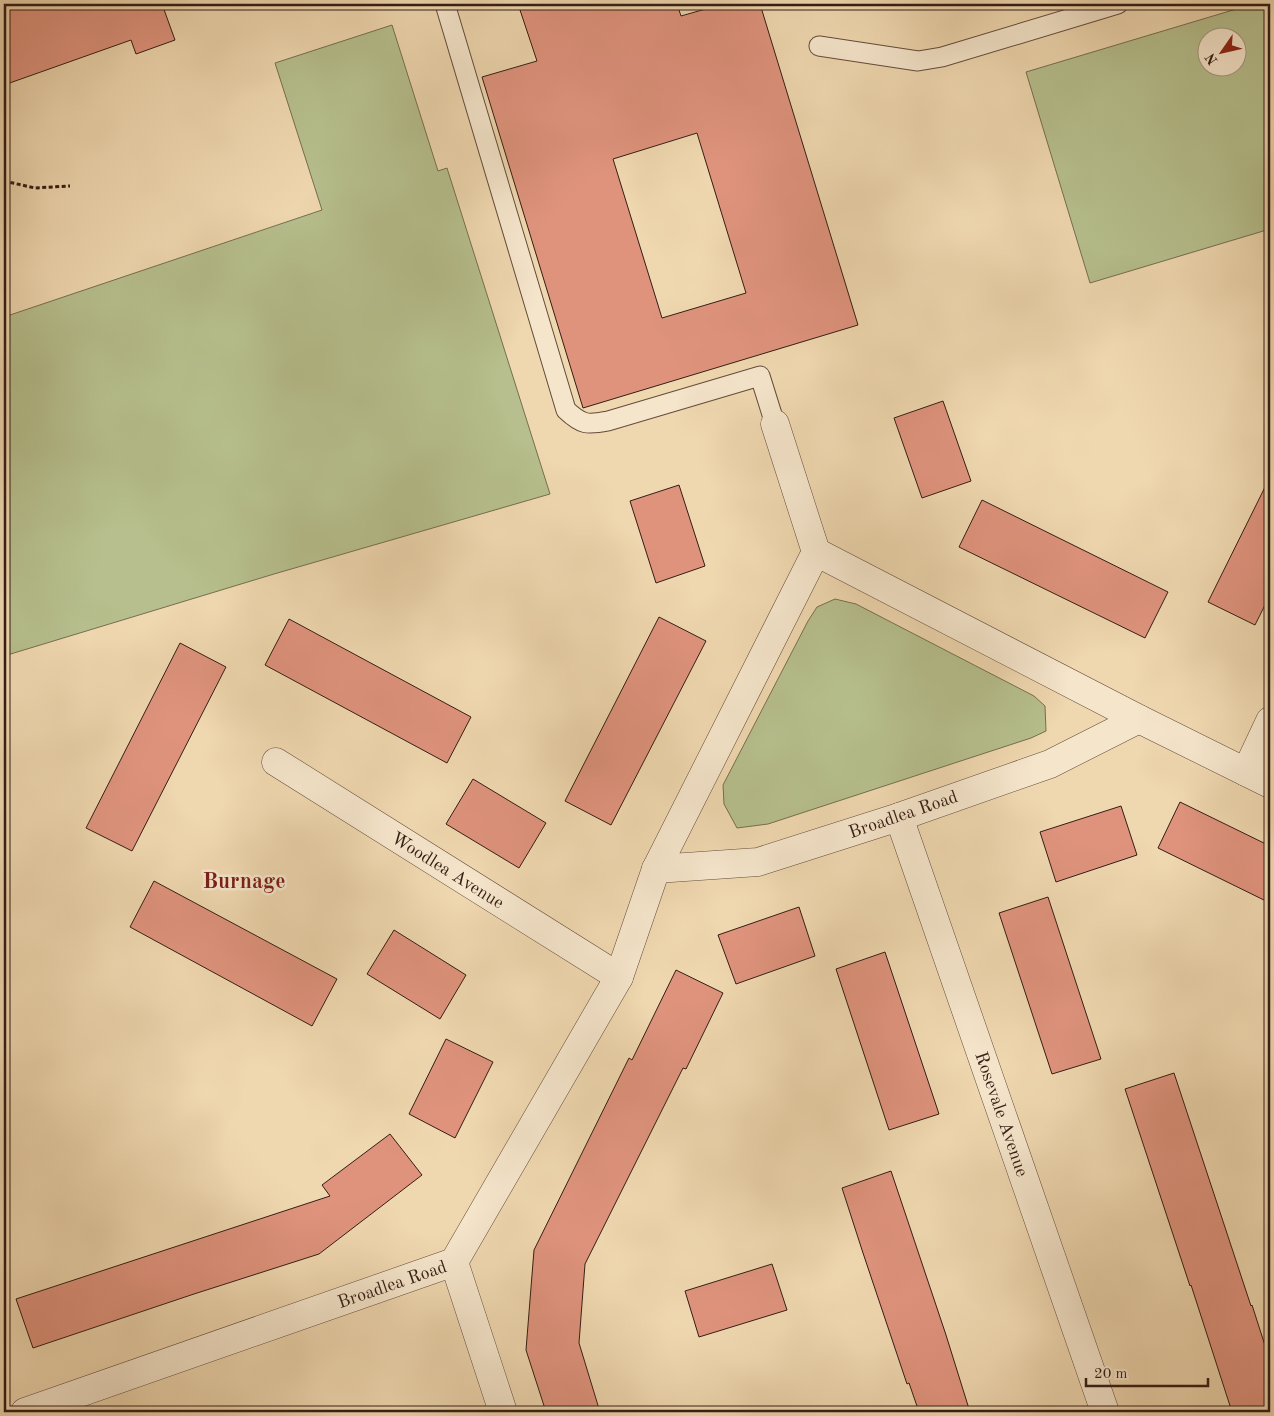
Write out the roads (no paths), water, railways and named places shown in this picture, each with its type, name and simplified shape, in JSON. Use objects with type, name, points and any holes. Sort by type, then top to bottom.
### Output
[{"type":"street","points":[[775,424],[816,552],[1139,719],[1270,784]]},
{"type":"street","name":"Broadlea Road","points":[[25,1412],[454,1262],[619,977],[656,869],[816,552]]},
{"type":"street","name":"Broadlea Road","points":[[656,869],[758,862],[899,817],[1050,764],[1139,719]]},
{"type":"street","points":[[1246,772],[1270,721]]},
{"type":"street","name":"Woodlea Avenue","points":[[276,762],[619,977]]},
{"type":"street","name":"Rosevale Avenue","points":[[899,817],[1105,1412]]},
{"type":"street","points":[[454,1262],[503,1412]]},
{"type":"lane","points":[[445,4],[566,410],[577,420],[591,424],[608,421],[760,376],[775,424]]},
{"type":"lane","points":[[819,46],[918,61],[942,57],[1118,4]]},
{"type":"district","name":"Burnage","points":[[244,880]]}]
